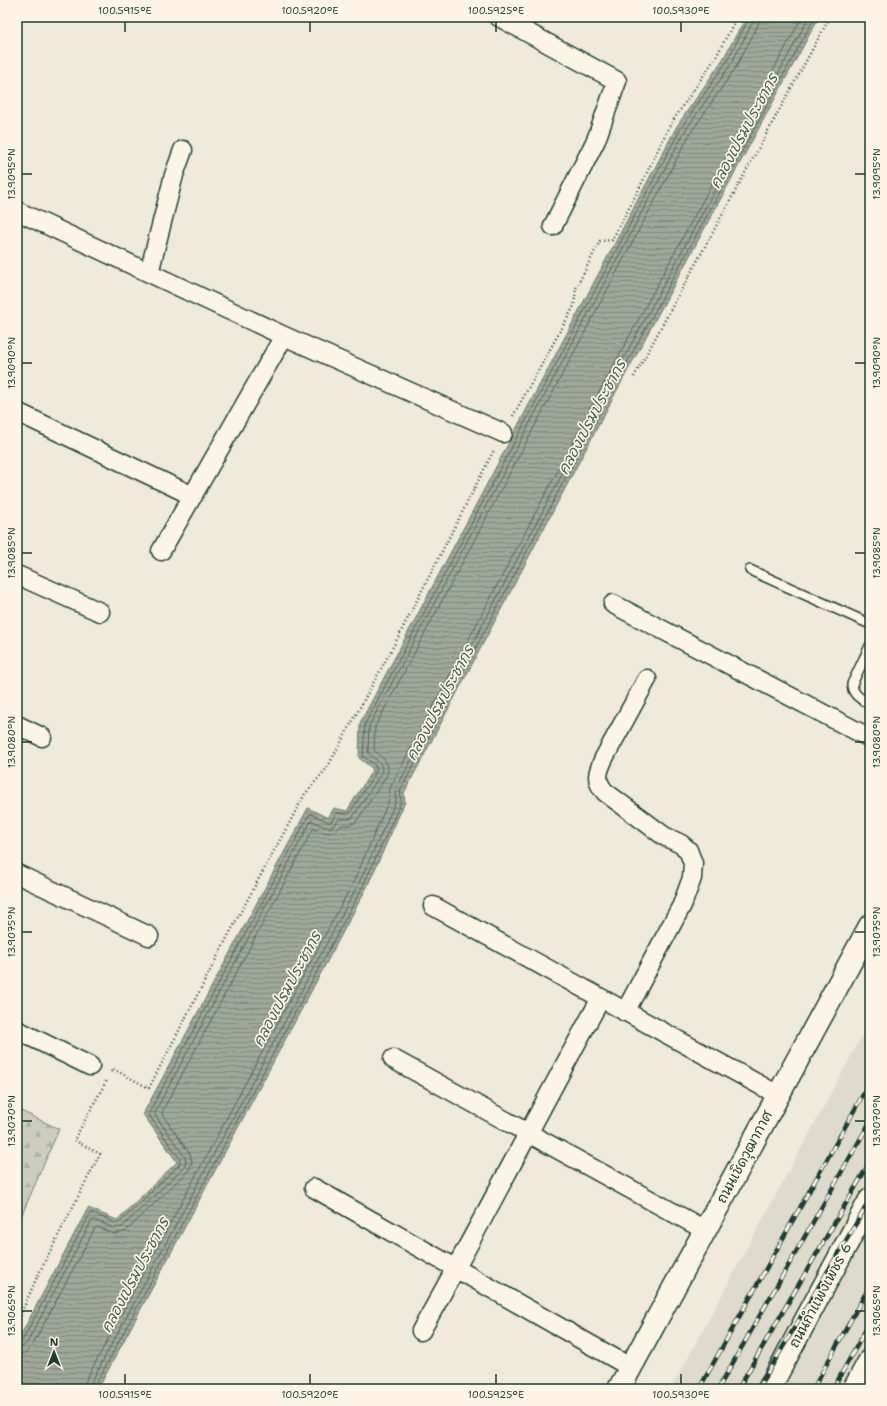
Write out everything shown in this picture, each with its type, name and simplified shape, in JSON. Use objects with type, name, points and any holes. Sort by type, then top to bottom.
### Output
[{"type":"main road","name":"ถนนเชิดวุฒากาศ","points":[[619,1389],[870,926]]},
{"type":"main road","name":"ถนนกำแพงเพชร 6","points":[[769,1389],[870,1200]]},
{"type":"main road","points":[[854,1389],[870,1360]]},
{"type":"street","points":[[499,17],[617,81],[596,140],[553,226]]},
{"type":"street","points":[[149,273],[174,175],[183,150]]},
{"type":"street","points":[[18,214],[284,336],[503,433]]},
{"type":"street","points":[[161,551],[284,336]]},
{"type":"street","points":[[17,412],[193,496]]},
{"type":"street","points":[[17,575],[100,612]]},
{"type":"street","points":[[613,604],[870,738]]},
{"type":"street","points":[[625,1012],[682,905],[692,878],[692,863],[688,850],[681,844],[664,836],[600,787],[598,778],[599,770],[604,758],[647,679]]},
{"type":"street","points":[[17,725],[42,737]]},
{"type":"street","points":[[17,875],[149,936]]},
{"type":"street","points":[[433,906],[778,1095]]},
{"type":"street","points":[[422,1332],[601,998]]},
{"type":"street","points":[[17,1030],[90,1066]]},
{"type":"street","points":[[393,1058],[705,1230]]},
{"type":"street","points":[[314,1188],[630,1368]]},
{"type":"lane","points":[[750,570],[870,624]]},
{"type":"lane","points":[[870,646],[852,687],[853,692],[857,696],[870,705]]},
{"type":"path","points":[[17,1323],[37,1277],[100,1154],[74,1140],[81,1127],[113,1069],[149,1088],[238,917],[301,801],[327,768],[394,645],[503,433],[574,306],[576,288],[600,241],[612,240],[670,125],[716,58],[737,17]]},
{"type":"path","points":[[634,377],[830,17]]},
{"type":"shaded area","points":[[870,1021],[870,1389],[671,1389]]},
{"type":"green space","points":[[17,1109],[59,1129],[17,1226]]},
{"type":"water","name":"คลองเปรมประชากร","points":[[746,17],[819,17],[615,394],[404,793],[405,802],[367,887],[98,1389],[17,1389],[17,1342],[88,1208],[117,1220],[177,1162],[143,1114],[308,808],[328,818],[334,808],[347,811],[373,769],[359,758],[360,723],[677,126],[723,59]]},
{"type":"railway","points":[[699,1389],[870,1082]]},
{"type":"railway","points":[[718,1389],[870,1122]]},
{"type":"railway","points":[[738,1389],[870,1162]]},
{"type":"railway","points":[[758,1389],[870,1200]]},
{"type":"railway","points":[[813,1389],[870,1285]]},
{"type":"railway","points":[[833,1389],[870,1322]]}]
